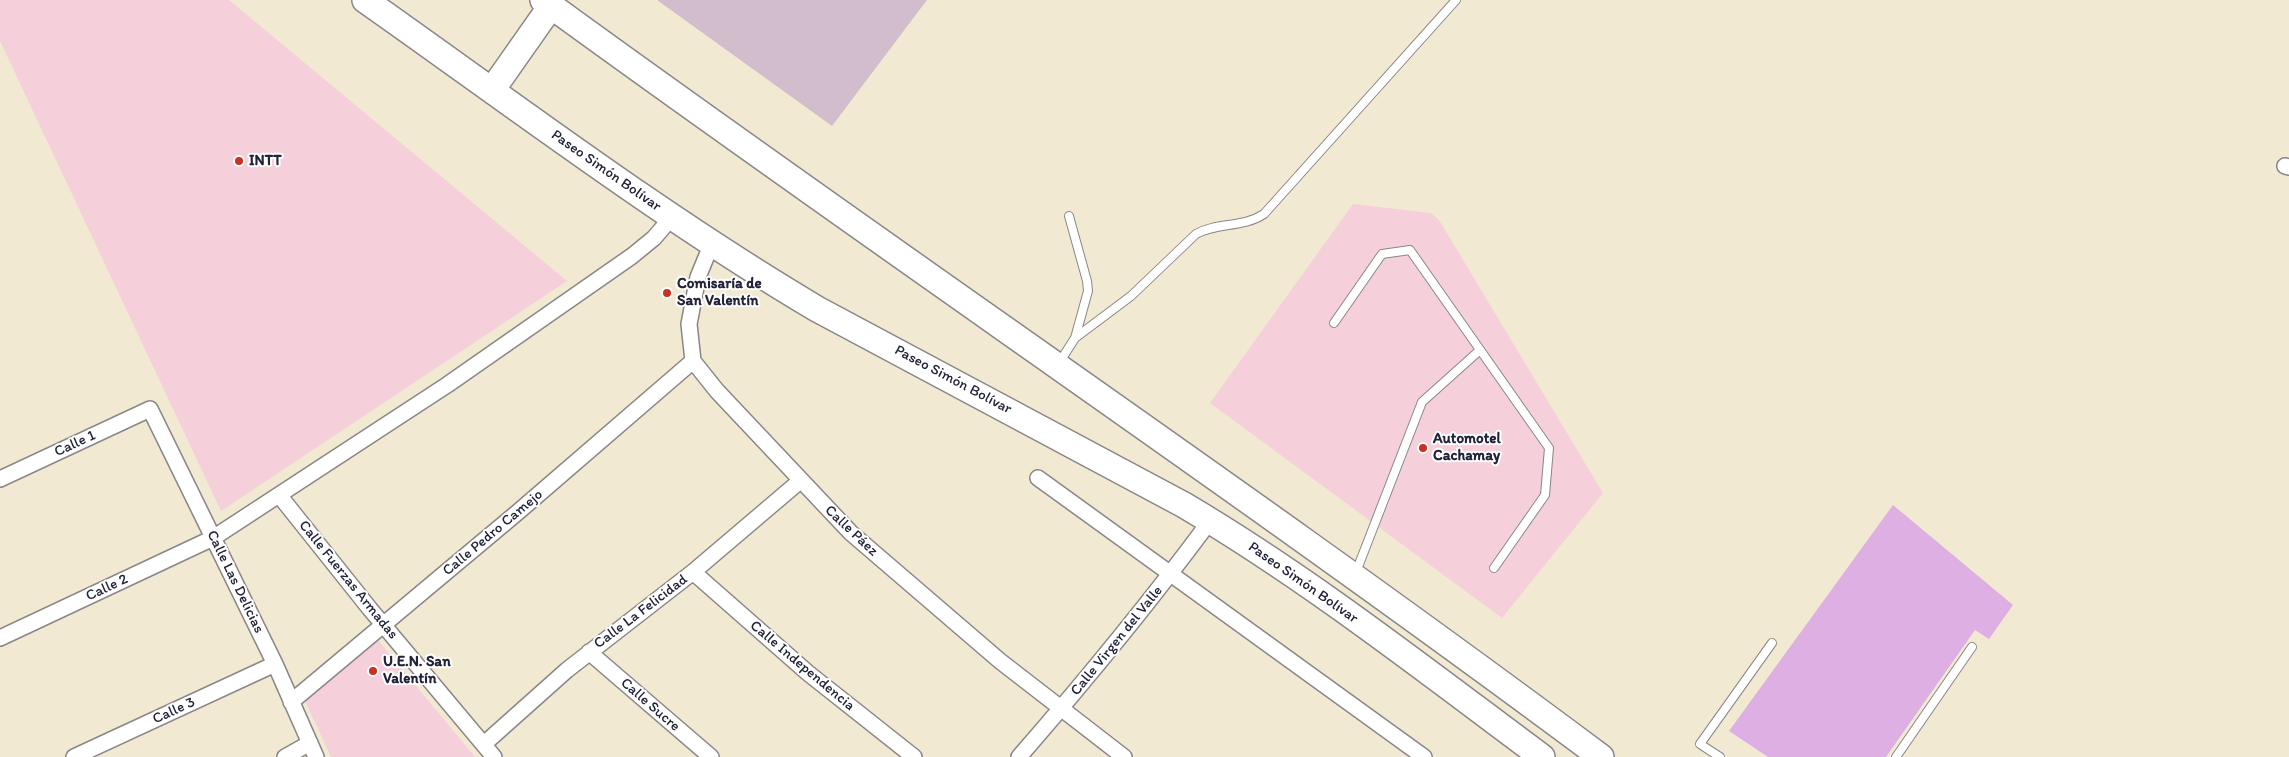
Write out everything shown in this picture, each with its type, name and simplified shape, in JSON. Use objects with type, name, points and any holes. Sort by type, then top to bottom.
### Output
[{"type":"main road","name":"Paseo Simón Bolívar","points":[[365,0],[672,217],[761,276],[817,309],[1108,464],[1210,521],[1312,588],[1542,757]]},
{"type":"main road","points":[[492,90],[547,3],[1057,367],[1355,576],[1602,757]]},
{"type":"street","name":"Calle 2","points":[[0,638],[213,538],[447,385],[632,256],[654,238],[672,217]]},
{"type":"street","points":[[693,361],[688,324],[690,309],[698,277],[712,243]]},
{"type":"street","name":"Calle Páez","points":[[693,361],[717,392],[851,533],[938,609],[1124,757]]},
{"type":"street","name":"Calle Pedro Camejo","points":[[291,702],[693,361]]},
{"type":"street","name":"Calle 1","points":[[0,479],[150,409]]},
{"type":"street","name":"Calle Las Delicias","points":[[150,409],[275,664],[313,750]]},
{"type":"street","points":[[1038,478],[1424,757]]},
{"type":"street","name":"Calle La Felicidad","points":[[484,744],[589,652],[693,572],[800,481]]},
{"type":"street","name":"Calle Fuerzas Armadas","points":[[279,495],[494,757]]},
{"type":"street","name":"Calle Virgen del Valle","points":[[1019,757],[1062,708],[1170,575],[1210,521]]},
{"type":"street","name":"Calle Independencia","points":[[693,572],[808,673],[914,757]]},
{"type":"street","name":"Calle Sucre","points":[[589,652],[711,757]]},
{"type":"street","name":"Calle 3","points":[[74,757],[275,664]]},
{"type":"street","points":[[285,757],[313,750]]},
{"type":"lane","points":[[1075,338],[1131,296],[1196,234],[1218,225],[1244,223],[1264,214],[1456,0]]},
{"type":"lane","points":[[1057,367],[1075,338],[1088,291],[1069,216]]},
{"type":"lane","points":[[1334,323],[1382,254],[1410,250],[1549,448],[1545,495],[1494,568]]},
{"type":"lane","points":[[1355,576],[1422,402],[1480,350]]},
{"type":"lane","points":[[1720,757],[1700,744],[1772,643]]},
{"type":"lane","points":[[1896,757],[1972,646]]},
{"type":"shaded area","name":"INTT","points":[[0,0],[229,0],[567,281],[221,511],[0,41]]},
{"type":"shaded area","points":[[657,0],[927,0],[832,126]]},
{"type":"shaded area","name":"Automotel Cachamay","points":[[1353,204],[1431,213],[1439,220],[1603,493],[1502,618],[1210,403]]},
{"type":"shaded area","name":"U.E.N. San Valentín","points":[[378,640],[475,757],[331,757],[305,701]]},
{"type":"building","points":[[1893,505],[2013,605],[1989,639],[1975,630],[1886,757],[1768,757],[1729,731]]},
{"type":"place","name":"INTT","points":[[239,161]]},
{"type":"place","name":"Comisaría de San Valentín","points":[[667,293]]},
{"type":"place","name":"Automotel Cachamay","points":[[1423,448]]},
{"type":"place","name":"U.E.N. San Valentín","points":[[373,671]]}]
